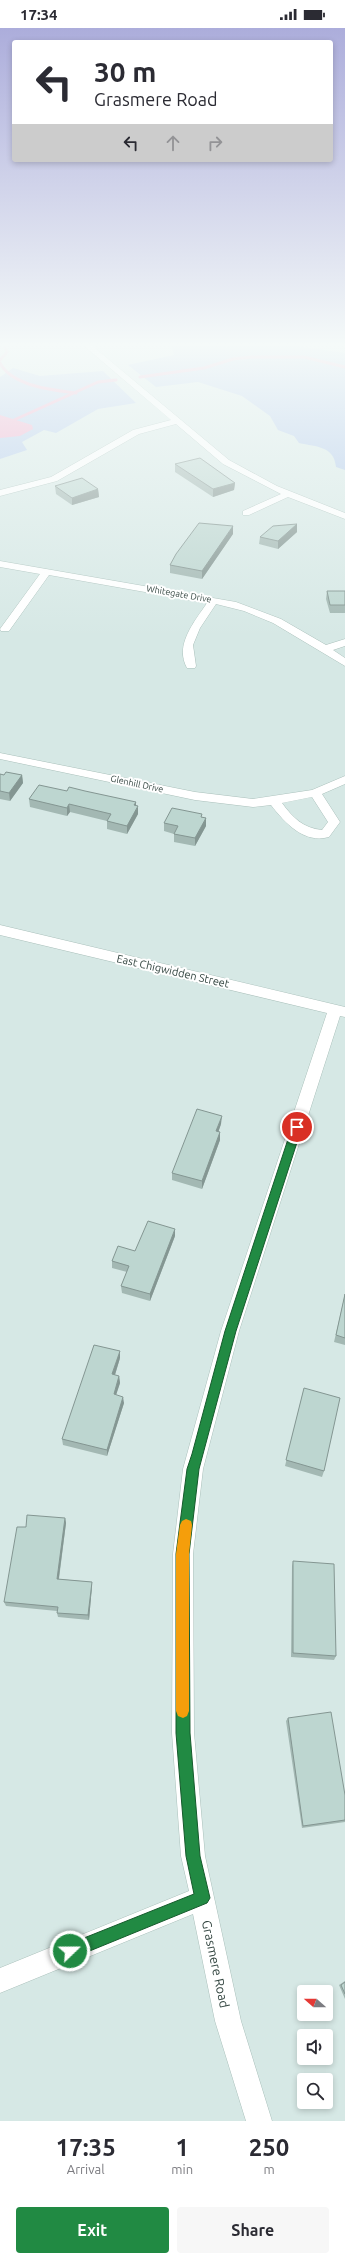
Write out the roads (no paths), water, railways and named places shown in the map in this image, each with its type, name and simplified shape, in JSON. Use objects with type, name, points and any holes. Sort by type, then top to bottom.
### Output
[{"type":"street","points":[[0,493],[54,479],[119,442]]},
{"type":"street","points":[[202,442],[226,462],[287,494],[345,516]]},
{"type":"street","points":[[246,513],[287,494]]},
{"type":"street","name":"Whitegate Drive","points":[[0,564],[214,600],[257,611],[291,627],[345,663]]},
{"type":"street","points":[[5,629],[46,572]]},
{"type":"street","points":[[191,666],[188,645],[189,641],[214,600]]},
{"type":"street","points":[[326,649],[345,642]]},
{"type":"street","name":"Glenhill Drive","points":[[0,756],[195,796],[253,803],[274,802],[315,793],[345,780]]},
{"type":"street","points":[[274,802],[293,825],[307,833],[325,834],[334,822],[315,793]]},
{"type":"street","name":"East Chigwidden Street","points":[[0,930],[340,1011]]},
{"type":"street","name":"Grasmere Road","points":[[259,2121],[228,2021],[193,1856],[183,1733],[183,1554],[193,1469],[230,1331],[340,1011]]},
{"type":"street","points":[[0,1981],[18,1972],[202,1898]]}]
